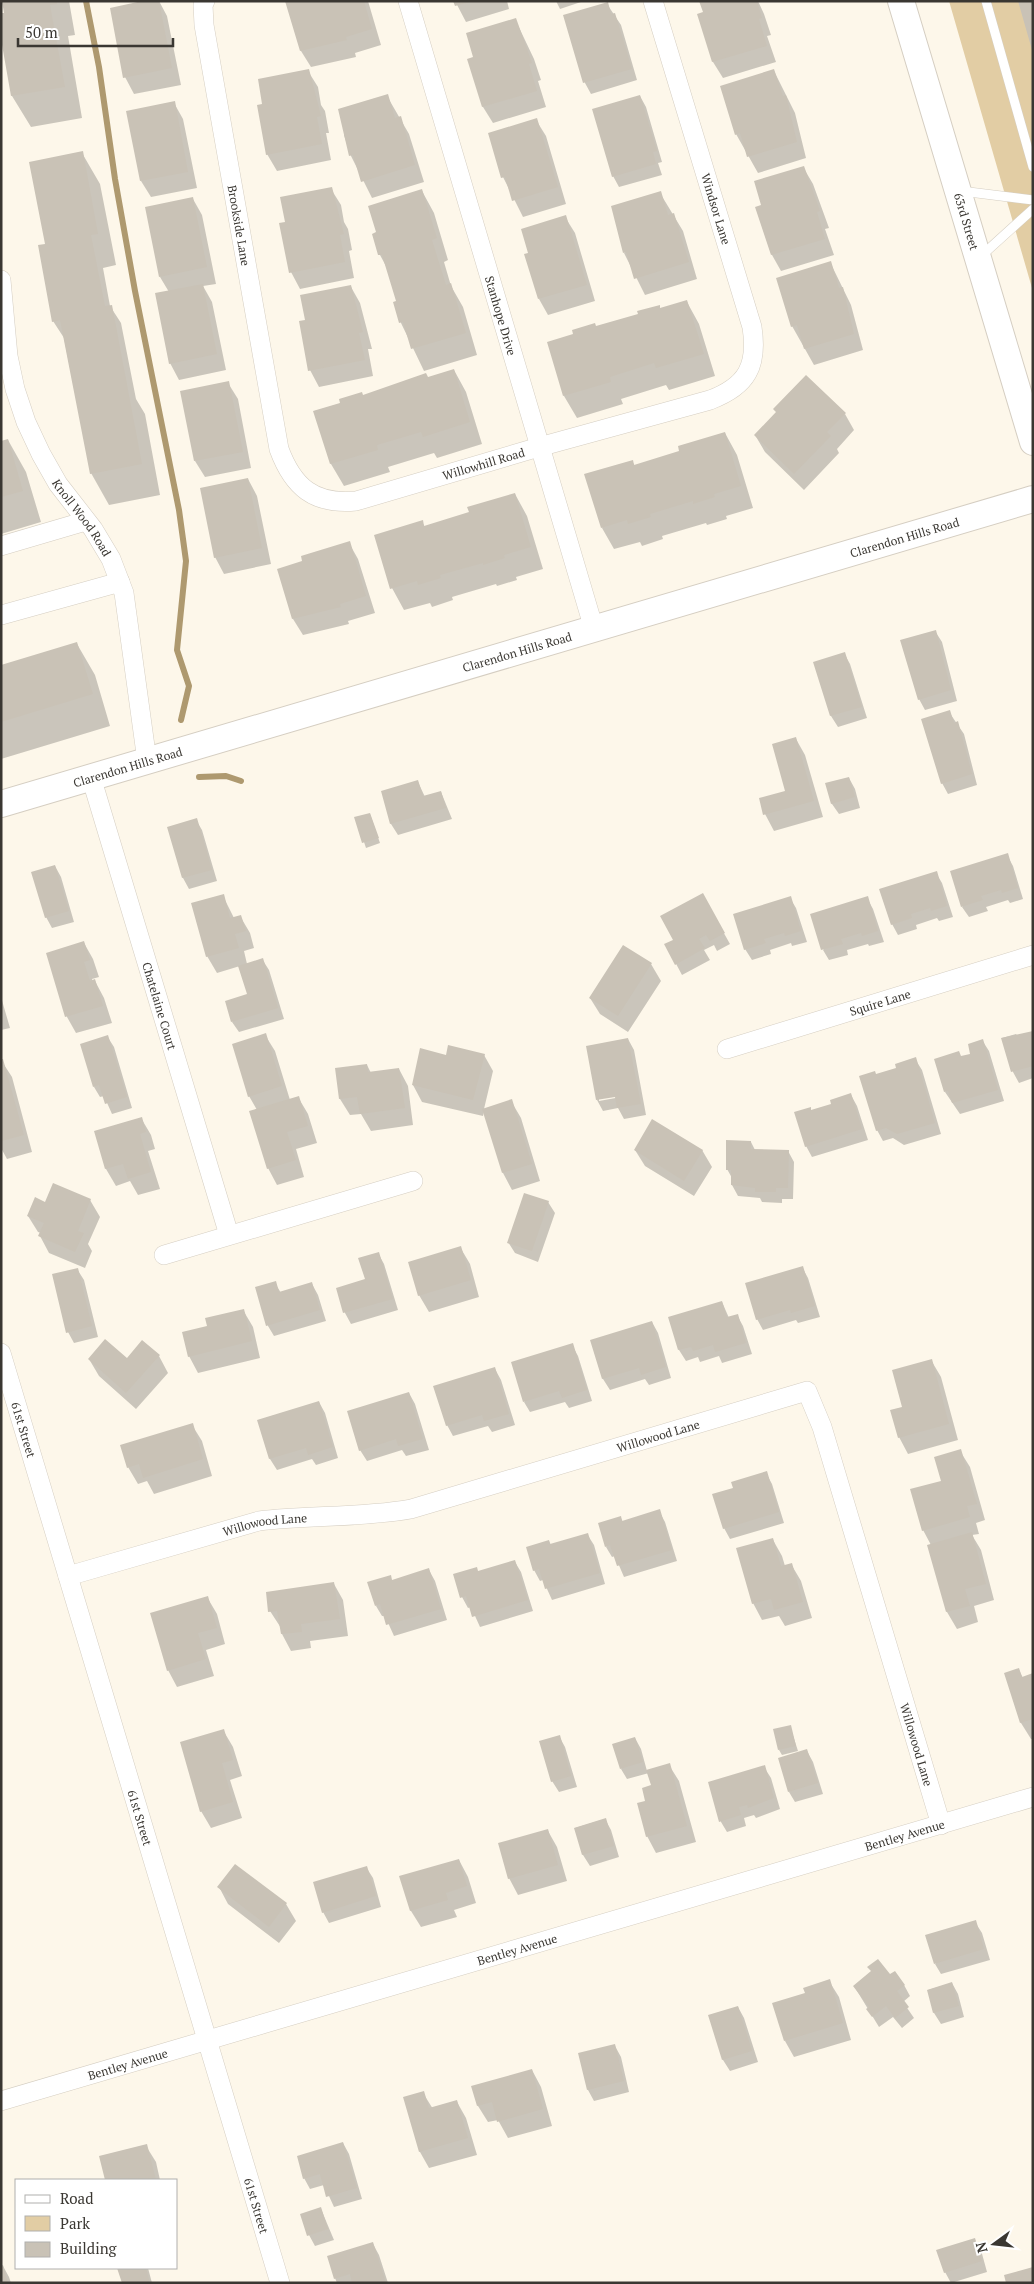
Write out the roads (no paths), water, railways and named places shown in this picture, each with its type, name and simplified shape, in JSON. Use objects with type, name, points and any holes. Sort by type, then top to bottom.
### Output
[{"type":"street","name":"Brookside Lane","points":[[205,1],[203,5],[204,25],[279,449]]},
{"type":"street","name":"Stanhope Drive","points":[[408,1],[594,629]]},
{"type":"street","name":"Windsor Lane","points":[[653,1],[752,327],[755,346],[753,361],[739,384],[728,393],[710,400]]},
{"type":"street","name":"63rd Street","points":[[901,1],[1033,442]]},
{"type":"street","name":"Knoll Wood Road","points":[[2,285],[8,356],[26,422],[40,454],[58,484],[112,559],[120,582],[128,616],[147,761]]},
{"type":"street","name":"Willowhill Road","points":[[279,449],[286,469],[303,488],[325,500],[356,502],[539,447],[710,400]]},
{"type":"street","name":"Clarendon Hills Road","points":[[1,804],[1033,499]]},
{"type":"street","points":[[1,546],[86,521]]},
{"type":"street","points":[[1,615],[120,582]]},
{"type":"street","name":"Chatelaine Court","points":[[91,777],[229,1235]]},
{"type":"street","name":"Squire Lane","points":[[727,1049],[1033,955]]},
{"type":"street","points":[[164,1255],[413,1181]]},
{"type":"street","name":"61st Street","points":[[1,1352],[280,2283]]},
{"type":"street","name":"Willowood Lane","points":[[68,1576],[259,1521],[289,1517],[370,1515],[411,1509],[807,1391],[822,1427],[941,1825]]},
{"type":"street","name":"Bentley Avenue","points":[[1,2101],[1033,1798]]},
{"type":"lane","points":[[986,1],[1033,167]]},
{"type":"lane","points":[[958,190],[1033,200]]},
{"type":"lane","points":[[978,259],[1033,210]]},
{"type":"waterway","points":[[86,1],[99,67],[115,179],[135,291],[179,510],[186,561],[177,650],[189,686],[181,720]]},
{"type":"waterway","points":[[199,777],[226,776],[241,781]]}]
